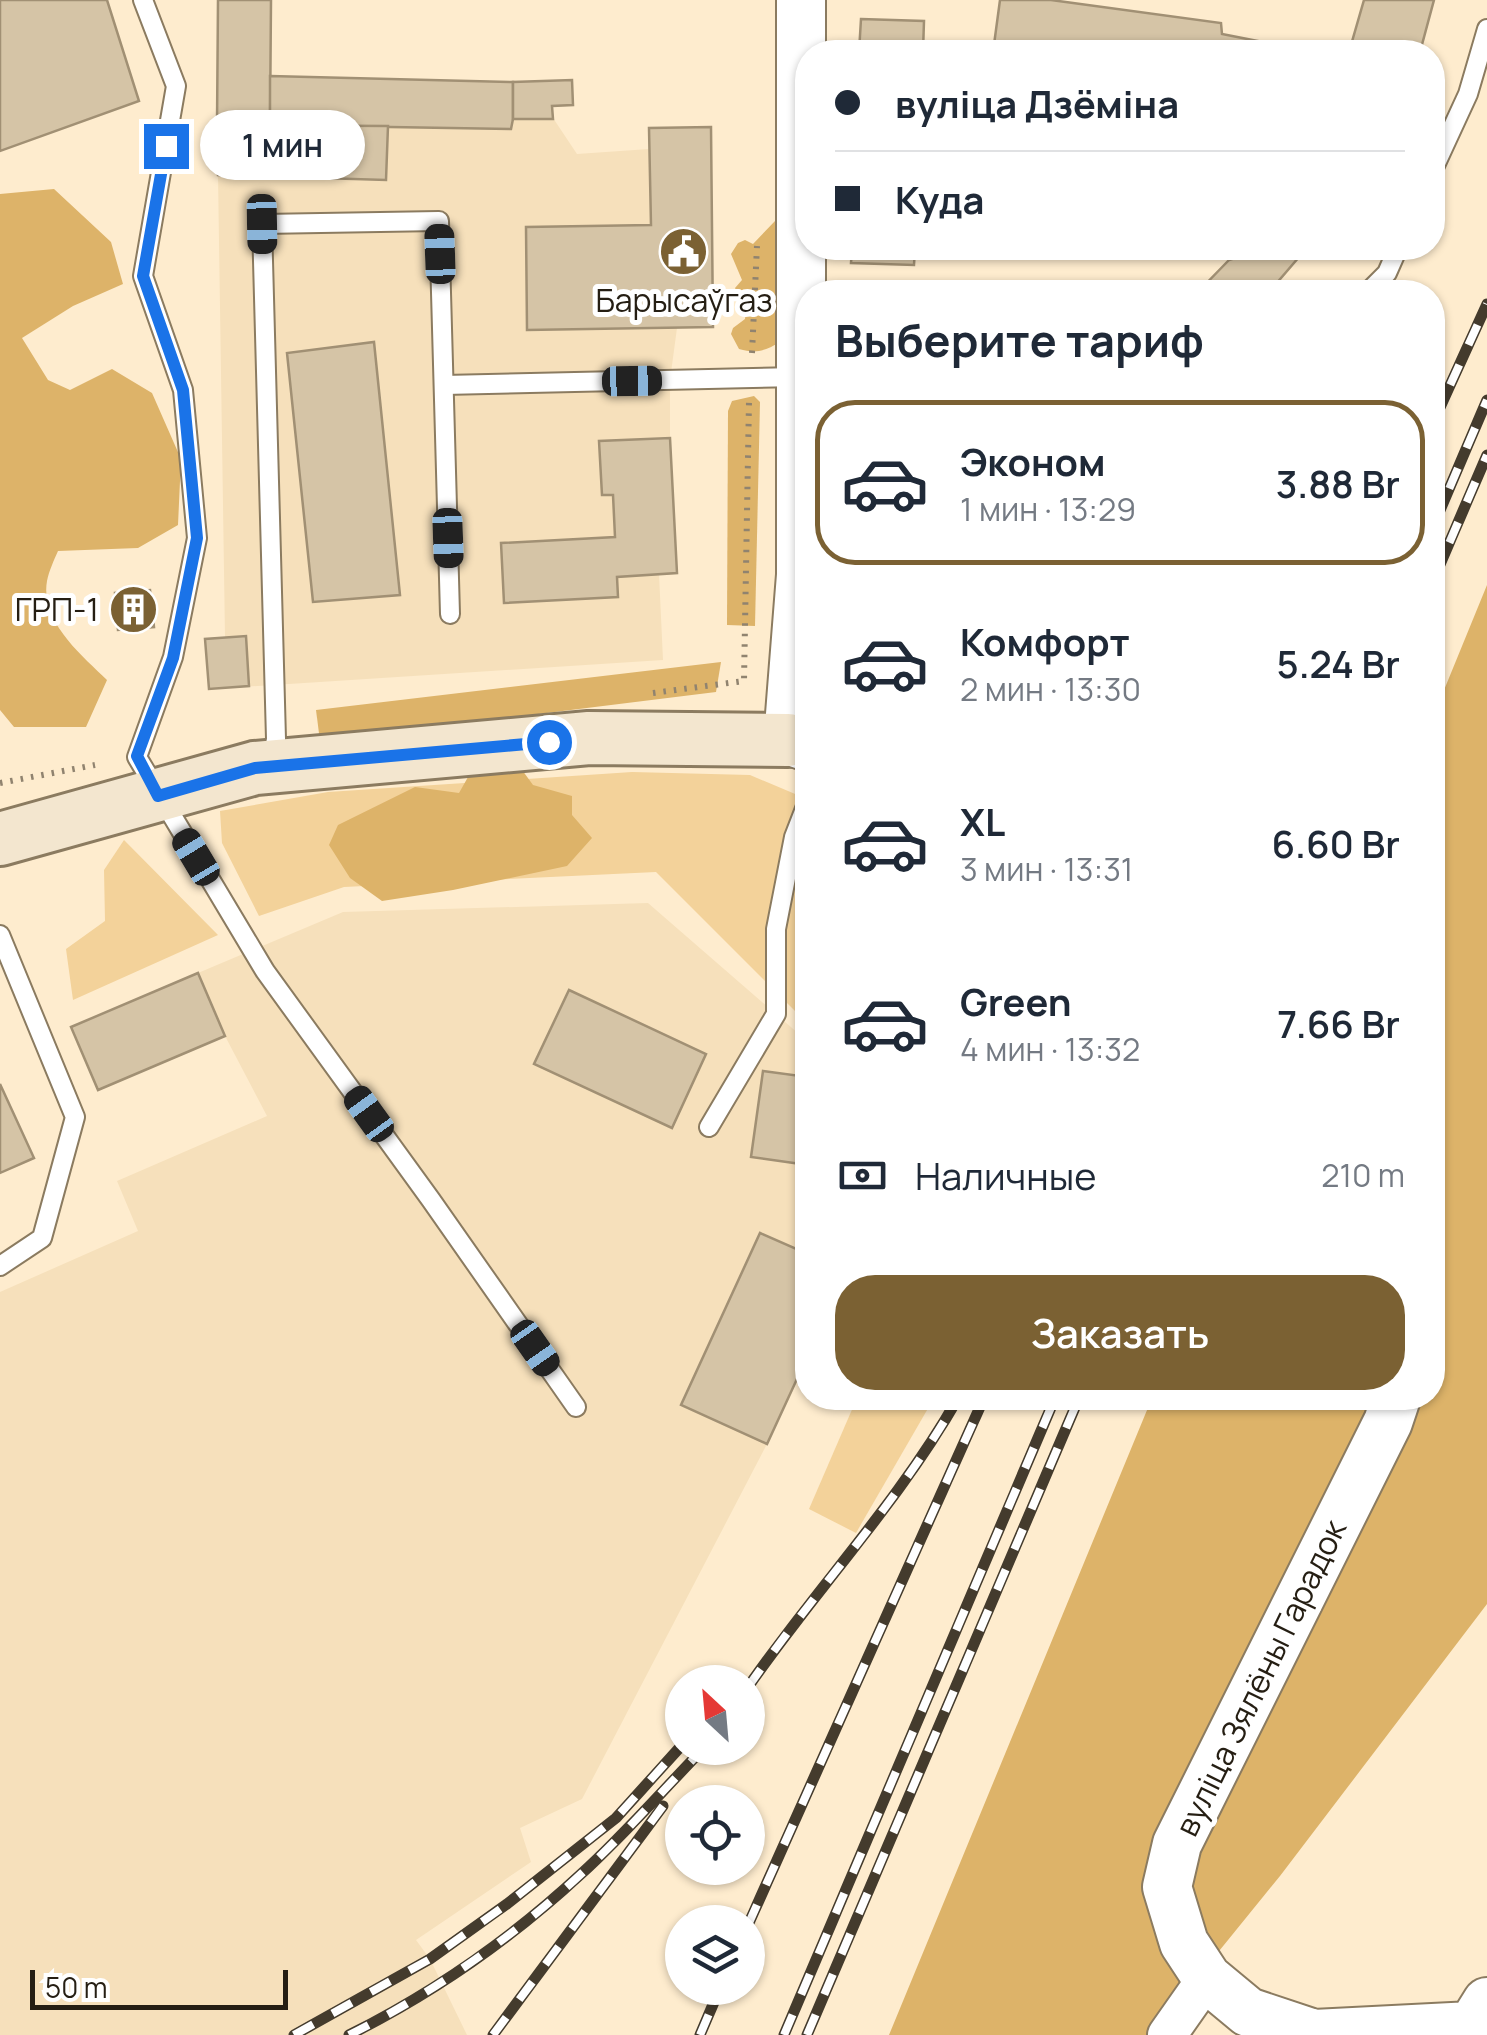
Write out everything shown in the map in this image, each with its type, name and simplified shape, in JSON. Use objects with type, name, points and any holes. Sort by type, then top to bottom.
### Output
[{"type":"main road","points":[[0,839],[148,776],[589,738],[795,744]]},
{"type":"street","points":[[801,0],[801,40]]},
{"type":"street","name":"вуліца Зялёны Гарадок","points":[[1392,1410],[1177,1844],[1167,1887],[1184,1943],[1207,1978],[1248,2012],[1314,2034],[1482,2018]]},
{"type":"street","points":[[1167,2035],[1207,1978]]},
{"type":"lane","points":[[143,0],[176,86],[143,276],[183,390],[197,538],[148,776],[264,972],[431,1200],[576,1408]]},
{"type":"lane","points":[[1445,144],[1468,94],[1487,29]]},
{"type":"lane","points":[[271,767],[276,739],[262,224],[439,221],[450,614]]},
{"type":"lane","points":[[444,385],[795,377]]},
{"type":"lane","points":[[709,1127],[776,1014],[776,929],[795,834]]},
{"type":"lane","points":[[0,935],[75,1116],[42,1238],[0,1266]]},
{"type":"path","points":[[646,694],[744,682],[746,447],[758,238]]},
{"type":"path","points":[[0,783],[148,776]]},
{"type":"shaded area","points":[[572,80],[573,105],[553,106],[553,118],[577,154],[649,149],[649,128],[711,127],[713,327],[677,328],[670,380],[670,437],[677,573],[659,574],[663,660],[209,689],[205,639],[225,637],[218,175],[386,180],[388,126],[511,129],[513,82]]},
{"type":"shaded area","points":[[54,189],[111,242],[123,284],[73,306],[22,338],[48,380],[70,390],[112,369],[152,393],[181,459],[178,525],[138,548],[58,551],[47,581],[50,610],[65,636],[107,680],[86,727],[14,727],[0,710],[0,194]]},
{"type":"shaded area","points":[[775,221],[783,225],[780,342],[760,351],[739,349],[731,334],[745,319],[746,310],[735,288],[742,280],[731,254],[738,243],[745,240],[753,244]]},
{"type":"shaded area","points":[[754,396],[760,402],[755,626],[727,625],[728,411],[732,401]]},
{"type":"shaded area","points":[[1487,585],[1487,1604],[1280,1876],[1151,2035],[889,2035],[1147,1410],[1445,1410],[1445,688]]},
{"type":"shaded area","points":[[721,662],[716,692],[320,741],[316,710]]},
{"type":"shaded area","points":[[517,763],[533,785],[572,796],[572,815],[592,838],[567,866],[382,901],[350,878],[329,845],[338,825],[415,787],[459,793],[472,770]]},
{"type":"shaded area","points":[[632,772],[750,775],[795,794],[795,1011],[656,872],[344,887],[259,916],[222,843],[220,811],[328,792]]},
{"type":"shaded area","points":[[124,840],[218,935],[73,1000],[66,949],[105,921],[104,870]]},
{"type":"shaded area","points":[[648,903],[795,1031],[795,1382],[767,1444],[582,1799],[520,1828],[531,1862],[416,1940],[430,1959],[467,2035],[0,2035],[0,1292],[138,1231],[117,1181],[267,1116],[225,1036],[198,973],[343,912]]},
{"type":"shaded area","points":[[852,1410],[927,1410],[856,1533],[809,1509]]},
{"type":"building","points":[[0,0],[107,0],[139,101],[0,151]]},
{"type":"building","points":[[218,0],[271,0],[270,125],[217,125]]},
{"type":"building","points":[[1000,0],[1051,0],[1221,23],[1222,34],[1252,40],[995,40]]},
{"type":"building","points":[[1364,0],[1434,0],[1423,40],[1352,40]]},
{"type":"building","points":[[861,19],[924,21],[923,40],[860,40]]},
{"type":"building","points":[[270,76],[513,82],[513,119],[511,129],[270,125]]},
{"type":"building","points":[[572,80],[573,105],[552,106],[553,119],[513,119],[513,82]]},
{"type":"building","points":[[217,125],[388,126],[386,180],[218,175]]},
{"type":"building","points":[[711,127],[713,327],[527,330],[526,227],[651,225],[649,128]]},
{"type":"building","points":[[851,260],[914,260],[914,265],[851,263]]},
{"type":"building","points":[[1229,260],[1296,260],[1279,280],[1210,280]]},
{"type":"building","points":[[374,342],[400,595],[313,602],[287,353]]},
{"type":"building","points":[[670,438],[677,573],[617,577],[618,597],[504,603],[501,543],[615,537],[613,495],[602,495],[599,441]]},
{"type":"building","name":"ГРП-1","points":[[150,590],[154,627],[118,630],[115,593]]},
{"type":"building","points":[[246,636],[249,686],[209,689],[205,639]]},
{"type":"building","points":[[198,973],[225,1036],[98,1090],[71,1027]]},
{"type":"building","points":[[569,990],[706,1054],[672,1128],[534,1064]]},
{"type":"building","points":[[763,1071],[795,1075],[795,1163],[751,1157]]},
{"type":"building","points":[[0,1084],[34,1158],[0,1173]]},
{"type":"building","points":[[760,1233],[795,1248],[795,1383],[767,1444],[681,1405]]},
{"type":"railway","points":[[1445,396],[1487,304]]},
{"type":"railway","points":[[1445,499],[1487,400]]},
{"type":"railway","points":[[1445,553],[1487,455]]},
{"type":"railway","points":[[764,1665],[884,1509],[951,1410]]},
{"type":"railway","points":[[757,1905],[979,1410]]},
{"type":"railway","points":[[784,2035],[1050,1410]]},
{"type":"railway","points":[[807,2035],[1074,1410]]},
{"type":"railway","points":[[294,2035],[430,1959],[507,1904],[616,1818],[665,1764]]},
{"type":"railway","points":[[349,2035],[471,1963],[555,1898],[688,1765]]},
{"type":"railway","points":[[493,2035],[663,1806]]},
{"type":"railway","points":[[700,2035],[713,2005]]},
{"type":"place","name":"Барысаўгаз","points":[[684,251]]},
{"type":"place","name":"ГРП-1","points":[[134,610]]},
{"type":"route","points":[[166,146],[143,276],[183,390],[197,538],[173,658],[137,756],[158,796],[255,768],[549,742]]}]
